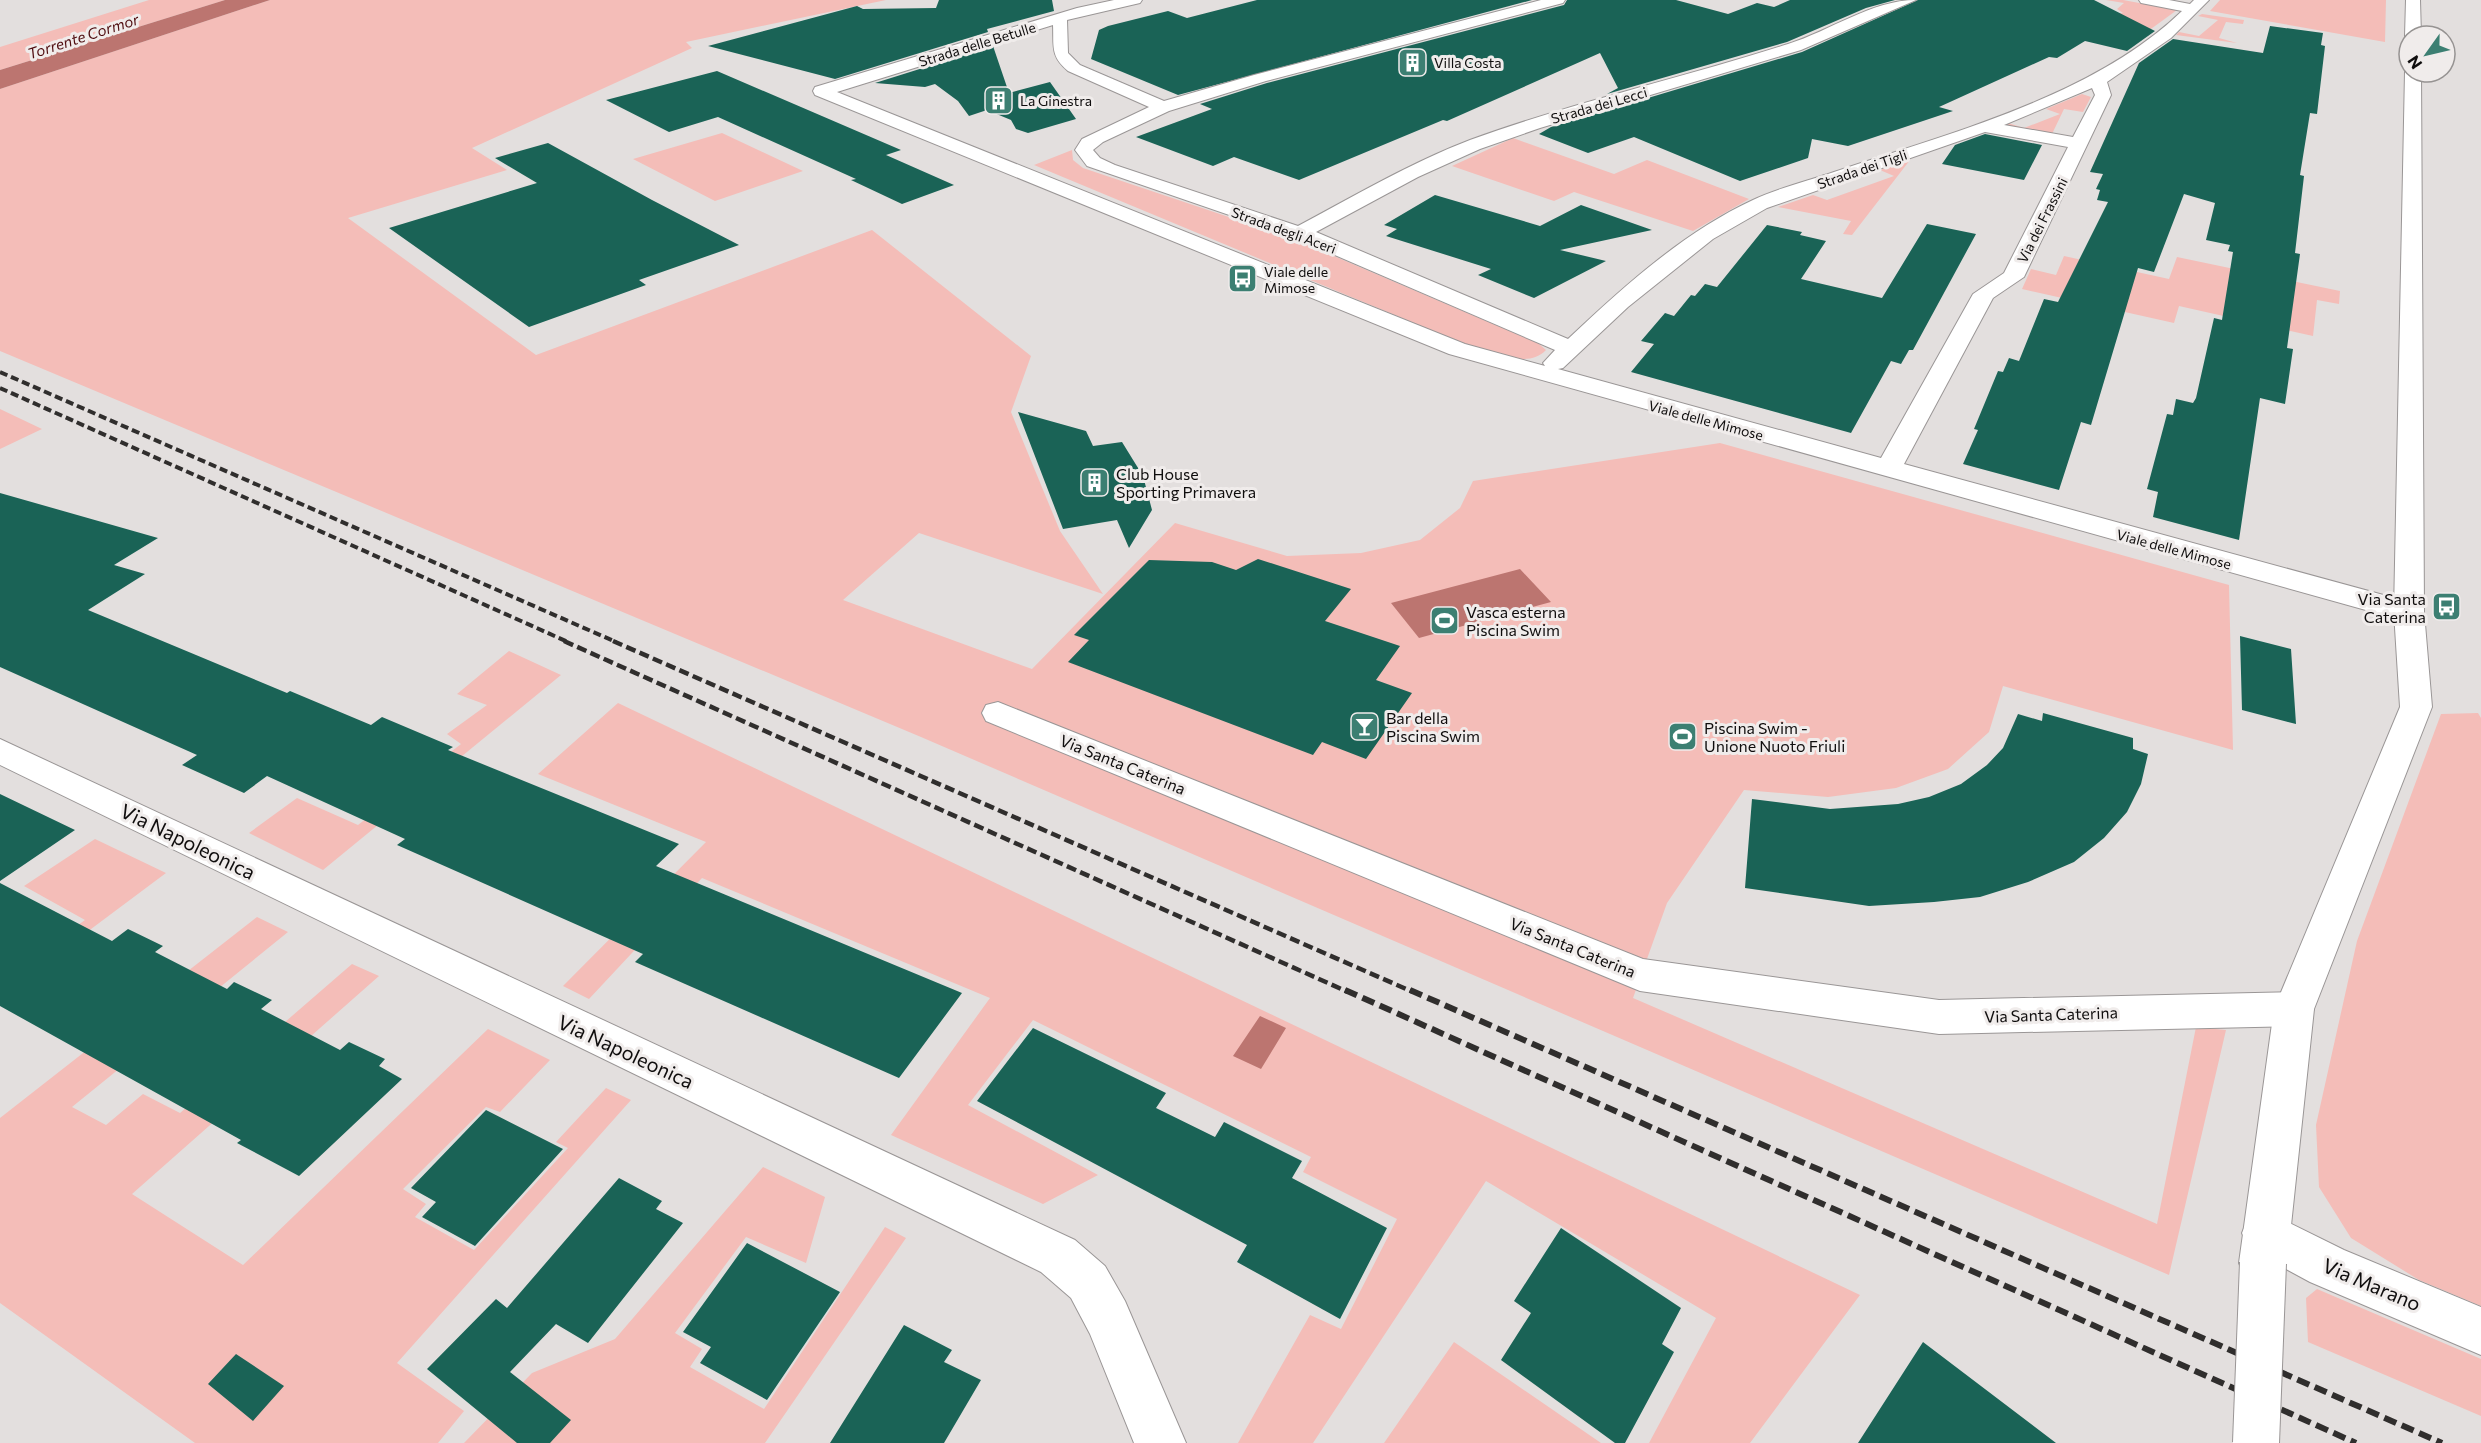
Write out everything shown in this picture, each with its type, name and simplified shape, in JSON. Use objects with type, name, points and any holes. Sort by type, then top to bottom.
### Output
[{"type":"street","name":"Strada delle Betulle","points":[[821,91],[1056,20],[1135,0]]},
{"type":"street","name":"Strada degli Aceri","points":[[1558,0],[1260,78],[1163,106],[1088,143],[1084,150],[1087,157],[1108,169],[1300,233],[1570,348]]},
{"type":"street","name":"Strada dei Lecci","points":[[1300,233],[1411,173],[1474,144],[1534,124],[1797,47],[1909,0]]},
{"type":"street","points":[[2146,0],[2198,4]]},
{"type":"street","points":[[2413,0],[2413,24]]},
{"type":"street","name":"Strada dei Tigli","points":[[1543,374],[1620,302],[1706,235],[1760,204],[1984,127],[2098,80],[2166,35],[2198,4]]},
{"type":"street","points":[[1056,20],[1060,23],[1059,51],[1063,60],[1074,68],[1163,106]]},
{"type":"street","name":"Via dei Frassini","points":[[1888,470],[1984,294],[2013,277],[2103,95],[2098,80]]},
{"type":"street","points":[[2256,1443],[2264,1248],[2294,1009],[2416,707],[2409,612],[2413,84]]},
{"type":"street","name":"Viale delle Mimose","points":[[821,91],[1418,335],[1543,374],[2409,612]]},
{"type":"street","points":[[1984,127],[2080,144]]},
{"type":"street","name":"Via Santa Caterina","points":[[998,713],[1640,975],[1939,1017],[2294,1009]]},
{"type":"street","name":"Via Napoleonica","points":[[0,751],[1058,1256],[1088,1282],[1108,1318],[1160,1443]]},
{"type":"street","name":"Via Marano","points":[[2264,1248],[2327,1266],[2481,1331]]},
{"type":"shaded area","points":[[149,0],[225,0],[0,70],[0,47]]},
{"type":"shaded area","points":[[225,0],[270,0],[0,89],[0,70]]},
{"type":"shaded area","points":[[270,0],[886,0],[686,42],[692,48],[472,148],[507,170],[348,218],[536,355],[872,230],[1031,356],[1011,412],[1060,531],[1103,594],[919,533],[843,600],[1032,669],[1175,523],[1287,556],[1361,553],[1420,540],[1460,508],[1473,481],[1720,443],[2229,585],[2233,750],[2003,686],[1989,732],[1948,769],[1896,788],[1828,797],[1744,790],[1667,903],[1633,998],[2157,1224],[2196,1027],[2226,1030],[2169,1275],[921,737],[0,351],[0,89]]},
{"type":"shaded area","points":[[2106,0],[2123,0],[2177,10],[2144,34],[2112,14],[2123,13],[2117,9],[2124,3]]},
{"type":"shaded area","points":[[2220,0],[2386,0],[2385,42],[2210,11]]},
{"type":"shaded area","points":[[2202,14],[2244,20],[2243,24],[2226,22],[2219,38],[2237,43],[2176,35],[2179,32],[2199,36],[2218,20],[2198,16]]},
{"type":"shaded area","points":[[2082,94],[2091,97],[2083,112],[2064,109],[2052,134],[1999,127],[2008,123],[2024,128],[2060,114],[2046,109]]},
{"type":"shaded area","points":[[722,133],[803,171],[715,201],[633,159]]},
{"type":"shaded area","points":[[1513,138],[1614,174],[1647,160],[1749,199],[1693,231],[1574,192],[1554,201],[1452,166]]},
{"type":"shaded area","points":[[1072,150],[1073,160],[1083,168],[1294,239],[1538,343],[1546,350],[1538,356],[1517,359],[1462,343],[1034,165]]},
{"type":"shaded area","points":[[1910,160],[1852,235],[1843,234],[1851,221],[1778,207],[1813,195],[1827,200],[1894,176],[1880,170]]},
{"type":"shaded area","points":[[2064,256],[2169,279],[2177,257],[2340,291],[2339,304],[2317,300],[2313,336],[2179,306],[2174,323],[2022,289],[2031,269],[2056,275]]},
{"type":"shaded area","points":[[0,409],[42,429],[0,449]]},
{"type":"shaded area","name":"Vasca esterna Piscina Swim","points":[[1520,569],[1551,602],[1419,638],[1391,603]]},
{"type":"shaded area","points":[[509,651],[561,675],[323,870],[249,833],[297,798],[358,825],[461,744],[447,734],[487,705],[457,694]]},
{"type":"shaded area","points":[[618,703],[1860,1295],[1750,1443],[1649,1443],[1716,1318],[1486,1181],[1313,1443],[1238,1443],[1310,1315],[1341,1329],[1397,1219],[1303,1172],[1311,1157],[1033,1020],[968,1105],[1098,1175],[1043,1204],[891,1135],[990,998],[702,878],[589,999],[563,986],[706,842],[538,774]]},
{"type":"shaded area","points":[[2478,713],[2481,718],[2481,1306],[2419,1280],[2351,1238],[2319,1187],[2316,1125],[2357,941],[2441,714]]},
{"type":"shaded area","points":[[95,839],[166,873],[0,997],[0,982],[85,920],[24,886]]},
{"type":"shaded area","points":[[257,917],[288,932],[72,1107],[106,1125],[143,1094],[180,1113],[352,964],[379,976],[132,1194],[243,1265],[488,1029],[550,1060],[500,1112],[486,1107],[403,1189],[426,1204],[415,1217],[474,1250],[568,1148],[556,1142],[606,1088],[631,1100],[397,1363],[464,1411],[438,1443],[195,1443],[0,1303],[0,1118]]},
{"type":"shaded area","points":[[1260,1016],[1286,1028],[1261,1069],[1233,1056]]},
{"type":"shaded area","points":[[763,1167],[825,1197],[806,1263],[746,1237],[675,1333],[702,1349],[690,1367],[764,1409],[885,1227],[906,1238],[765,1443],[464,1443],[532,1373],[615,1339]]},
{"type":"shaded area","points":[[2317,1289],[2481,1359],[2481,1416],[2308,1342],[2306,1298]]},
{"type":"shaded area","points":[[1454,1342],[1601,1443],[1384,1443]]},
{"type":"building","points":[[939,0],[1052,0],[1054,11],[987,29],[988,32],[835,79],[708,46],[857,6],[863,9],[936,8]]},
{"type":"building","points":[[1257,0],[1532,0],[1178,95],[1091,59],[1099,30],[1108,26],[1168,11],[1187,18]]},
{"type":"building","points":[[1567,0],[1676,0],[1728,14],[1757,3],[1774,7],[1790,0],[1895,0],[1866,8],[1787,42],[1607,94],[1618,88],[1600,53],[1447,121],[1443,120],[1299,180],[1234,157],[1213,166],[1136,137],[1212,109],[1200,104],[1267,83],[1564,5]]},
{"type":"building","points":[[1918,0],[2094,0],[2155,31],[2127,51],[2085,41],[2057,58],[2049,57],[1939,107],[1953,111],[1848,146],[1812,139],[1808,158],[1740,181],[1634,137],[1588,153],[1539,134],[1551,127],[1802,52]]},
{"type":"building","points":[[2270,26],[2323,33],[2321,45],[2325,46],[2317,114],[2310,113],[2300,175],[2304,176],[2295,253],[2300,254],[2287,348],[2293,349],[2285,404],[2260,398],[2239,540],[2153,517],[2158,492],[2147,489],[2167,414],[2173,415],[2176,399],[2193,403],[2196,398],[2214,318],[2222,320],[2233,252],[2228,251],[2230,245],[2206,240],[2215,203],[2184,194],[2154,272],[2138,268],[2091,425],[2081,422],[2059,490],[1963,464],[1978,430],[1974,429],[1998,371],[2003,372],[2009,358],[2019,361],[2044,299],[2058,302],[2108,202],[2097,200],[2100,190],[2096,189],[2103,174],[2090,172],[2139,63],[2173,39],[2263,53]]},
{"type":"building","points":[[993,46],[1009,93],[1050,82],[1076,119],[1028,133],[1016,129],[1011,120],[987,110],[969,116],[958,101],[935,84],[925,87],[875,83]]},
{"type":"building","points":[[717,71],[901,150],[886,155],[954,185],[902,204],[851,180],[856,179],[718,117],[669,132],[606,100]]},
{"type":"building","points":[[1985,134],[2042,145],[2024,180],[1942,164],[1955,145]]},
{"type":"building","points":[[548,143],[739,245],[639,280],[646,285],[529,327],[389,228],[537,183],[495,158]]},
{"type":"building","points":[[1435,195],[1540,226],[1581,205],[1652,230],[1560,250],[1606,261],[1534,298],[1478,275],[1491,269],[1386,236],[1397,229],[1384,225]]},
{"type":"building","points":[[1927,224],[1976,234],[1913,350],[1909,350],[1901,364],[1891,361],[1851,433],[1631,372],[1654,344],[1641,341],[1665,313],[1674,316],[1691,295],[1695,296],[1705,284],[1717,287],[1767,225],[1802,232],[1800,235],[1826,241],[1801,279],[1882,298]]},
{"type":"building","name":"Club House Sporting Primavera","points":[[1018,412],[1086,431],[1093,446],[1122,442],[1143,476],[1152,510],[1129,548],[1117,520],[1063,529]]},
{"type":"building","points":[[0,493],[158,538],[114,565],[145,574],[88,610],[287,693],[290,691],[371,725],[382,717],[453,747],[448,750],[679,844],[656,866],[962,993],[899,1078],[635,962],[643,954],[397,845],[405,839],[267,776],[244,793],[182,765],[197,755],[0,667]]},
{"type":"building","points":[[1258,559],[1351,589],[1325,621],[1400,646],[1376,680],[1412,693],[1366,759],[1322,742],[1313,755],[1068,662],[1089,640],[1074,635],[1149,560],[1212,562],[1236,570]]},
{"type":"building","points":[[2240,636],[2291,649],[2296,724],[2242,710]]},
{"type":"building","points":[[2043,713],[2133,738],[2133,749],[2148,754],[2141,784],[2127,812],[2104,838],[2074,862],[2028,882],[1980,897],[1934,902],[1869,906],[1745,888],[1752,799],[1830,809],[1898,804],[1929,797],[1961,784],[1987,765],[2003,748],[2018,714],[2042,721]]},
{"type":"building","points":[[0,794],[75,830],[0,881]]},
{"type":"building","points":[[0,883],[112,941],[128,929],[163,946],[155,952],[227,989],[234,982],[272,1000],[261,1009],[340,1050],[349,1042],[385,1059],[379,1066],[402,1079],[299,1176],[237,1143],[241,1140],[0,1006]]},
{"type":"building","points":[[1033,1028],[1166,1093],[1156,1108],[1215,1137],[1224,1122],[1302,1161],[1292,1178],[1387,1228],[1340,1319],[1237,1262],[1247,1245],[977,1101]]},
{"type":"building","points":[[486,1110],[563,1149],[475,1246],[422,1217],[436,1202],[411,1188]]},
{"type":"building","points":[[619,1178],[662,1201],[656,1209],[683,1223],[588,1343],[556,1324],[510,1372],[571,1420],[550,1443],[517,1443],[427,1369],[496,1299],[507,1308]]},
{"type":"building","points":[[1561,1228],[1681,1308],[1662,1344],[1674,1352],[1625,1443],[1615,1443],[1501,1360],[1531,1313],[1514,1301]]},
{"type":"building","points":[[747,1243],[840,1292],[767,1400],[700,1363],[711,1347],[683,1332]]},
{"type":"building","points":[[904,1325],[952,1350],[944,1362],[981,1380],[944,1443],[830,1443]]},
{"type":"building","points":[[1923,1342],[2056,1443],[1858,1443]]},
{"type":"building","points":[[236,1354],[284,1386],[253,1421],[208,1384]]},
{"type":"railway","points":[[0,372],[616,642]]},
{"type":"railway","points":[[0,388],[568,642]]},
{"type":"railway","points":[[564,641],[1348,992]]},
{"type":"railway","points":[[613,641],[1413,992]]},
{"type":"railway","points":[[1345,990],[2356,1443]]},
{"type":"railway","points":[[1410,990],[2442,1443]]},
{"type":"place","name":"Villa Costa","points":[[1413,62]]},
{"type":"place","name":"La Ginestra","points":[[999,100]]},
{"type":"place","name":"Viale delle Mimose","points":[[1243,279]]},
{"type":"place","name":"Club House Sporting Primavera","points":[[1095,482]]},
{"type":"place","name":"Via Santa Caterina","points":[[2447,607]]},
{"type":"place","name":"Vasca esterna Piscina Swim","points":[[1445,620]]},
{"type":"place","name":"Bar della Piscina Swim","points":[[1365,726]]},
{"type":"place","name":"Piscina Swim - Unione Nuoto Friuli","points":[[1683,736]]},
{"type":"water label","name":"Torrente Cormor","points":[[83,36]]}]
